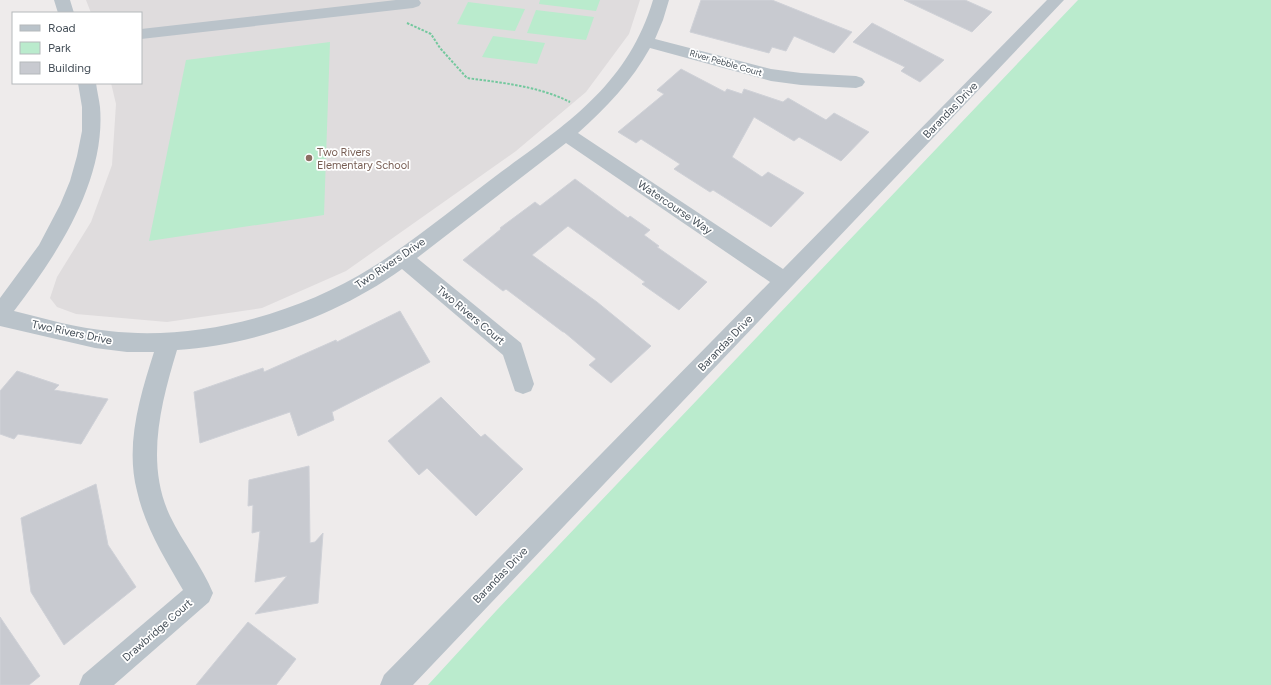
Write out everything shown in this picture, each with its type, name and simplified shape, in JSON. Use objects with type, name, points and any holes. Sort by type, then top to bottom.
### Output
[{"type":"street","points":[[62,0],[66,12]]},
{"type":"street","name":"Two Rivers Drive","points":[[0,317],[89,338],[126,342],[168,342],[211,337],[256,327],[308,310],[354,288],[402,257],[566,134],[593,110],[620,80],[646,42],[658,13],[661,0]]},
{"type":"street","name":"Barandas Drive","points":[[394,685],[1056,0]]},
{"type":"street","points":[[142,34],[413,2]]},
{"type":"street","name":"River Pebble Court","points":[[646,42],[700,55],[771,75],[801,79],[856,82]]},
{"type":"street","points":[[0,314],[41,258],[56,234],[75,195],[89,144],[91,117],[86,84]]},
{"type":"street","name":"Watercourse Way","points":[[566,134],[784,281]]},
{"type":"street","name":"Two Rivers Court","points":[[402,257],[513,350],[523,384]]},
{"type":"street","name":"Drawbridge Court","points":[[93,685],[200,593],[155,513],[147,482],[144,443],[149,404],[168,342]]},
{"type":"path","points":[[402,21],[414,25],[430,34],[440,48],[467,78],[526,86],[556,95],[570,102]]},
{"type":"shaded area","name":"Two Rivers Elementary School","points":[[86,0],[640,0],[629,34],[586,92],[516,151],[346,271],[262,308],[167,322],[76,314],[57,307],[50,298],[57,277],[91,222],[112,165],[116,104],[111,84],[142,84],[142,12],[91,12]]},
{"type":"green space","points":[[540,0],[600,0],[596,11],[539,4]]},
{"type":"green space","points":[[1078,0],[1271,0],[1271,685],[428,685],[496,611]]},
{"type":"green space","points":[[468,2],[525,9],[515,31],[457,24]]},
{"type":"green space","points":[[536,10],[594,17],[586,40],[527,33]]},
{"type":"green space","points":[[493,36],[545,43],[537,64],[482,57]]},
{"type":"green space","points":[[330,42],[324,215],[149,241],[186,60]]},
{"type":"building","points":[[701,0],[772,0],[852,32],[834,53],[794,36],[786,51],[772,47],[769,53],[690,32]]},
{"type":"building","points":[[904,0],[965,0],[992,12],[972,32]]},
{"type":"building","points":[[872,23],[944,60],[920,82],[901,71],[905,67],[853,42]]},
{"type":"building","points":[[681,69],[725,92],[727,89],[742,94],[744,89],[783,102],[788,98],[826,120],[834,113],[869,132],[841,161],[799,137],[794,141],[754,117],[732,157],[762,177],[768,172],[804,193],[771,227],[713,190],[710,192],[674,169],[680,164],[641,139],[636,143],[618,132],[664,94],[657,90]]},
{"type":"building","points":[[575,179],[628,218],[630,216],[650,230],[644,235],[659,246],[657,247],[707,282],[679,310],[642,284],[645,282],[568,226],[532,255],[597,302],[651,346],[611,383],[589,365],[596,359],[564,332],[506,289],[503,291],[463,260],[501,229],[500,228],[535,202],[540,206]]},
{"type":"building","points":[[400,311],[430,362],[332,412],[334,420],[298,436],[290,412],[200,443],[194,392],[263,368],[264,372],[336,340],[337,342]]},
{"type":"building","points":[[17,371],[59,385],[54,390],[108,399],[81,444],[18,434],[14,439],[0,434],[0,391]]},
{"type":"building","points":[[441,397],[481,437],[485,434],[523,469],[476,516],[427,468],[419,475],[388,441]]},
{"type":"building","points":[[309,466],[310,543],[315,542],[323,533],[318,603],[255,614],[287,576],[255,582],[260,531],[252,533],[253,505],[248,506],[249,480]]},
{"type":"building","points":[[96,484],[108,545],[136,587],[64,645],[31,592],[21,518]]},
{"type":"building","points":[[0,617],[40,676],[29,685],[0,685]]},
{"type":"building","points":[[248,622],[296,659],[276,685],[196,685]]},
{"type":"place","name":"Two Rivers Elementary School","points":[[309,158]]}]
